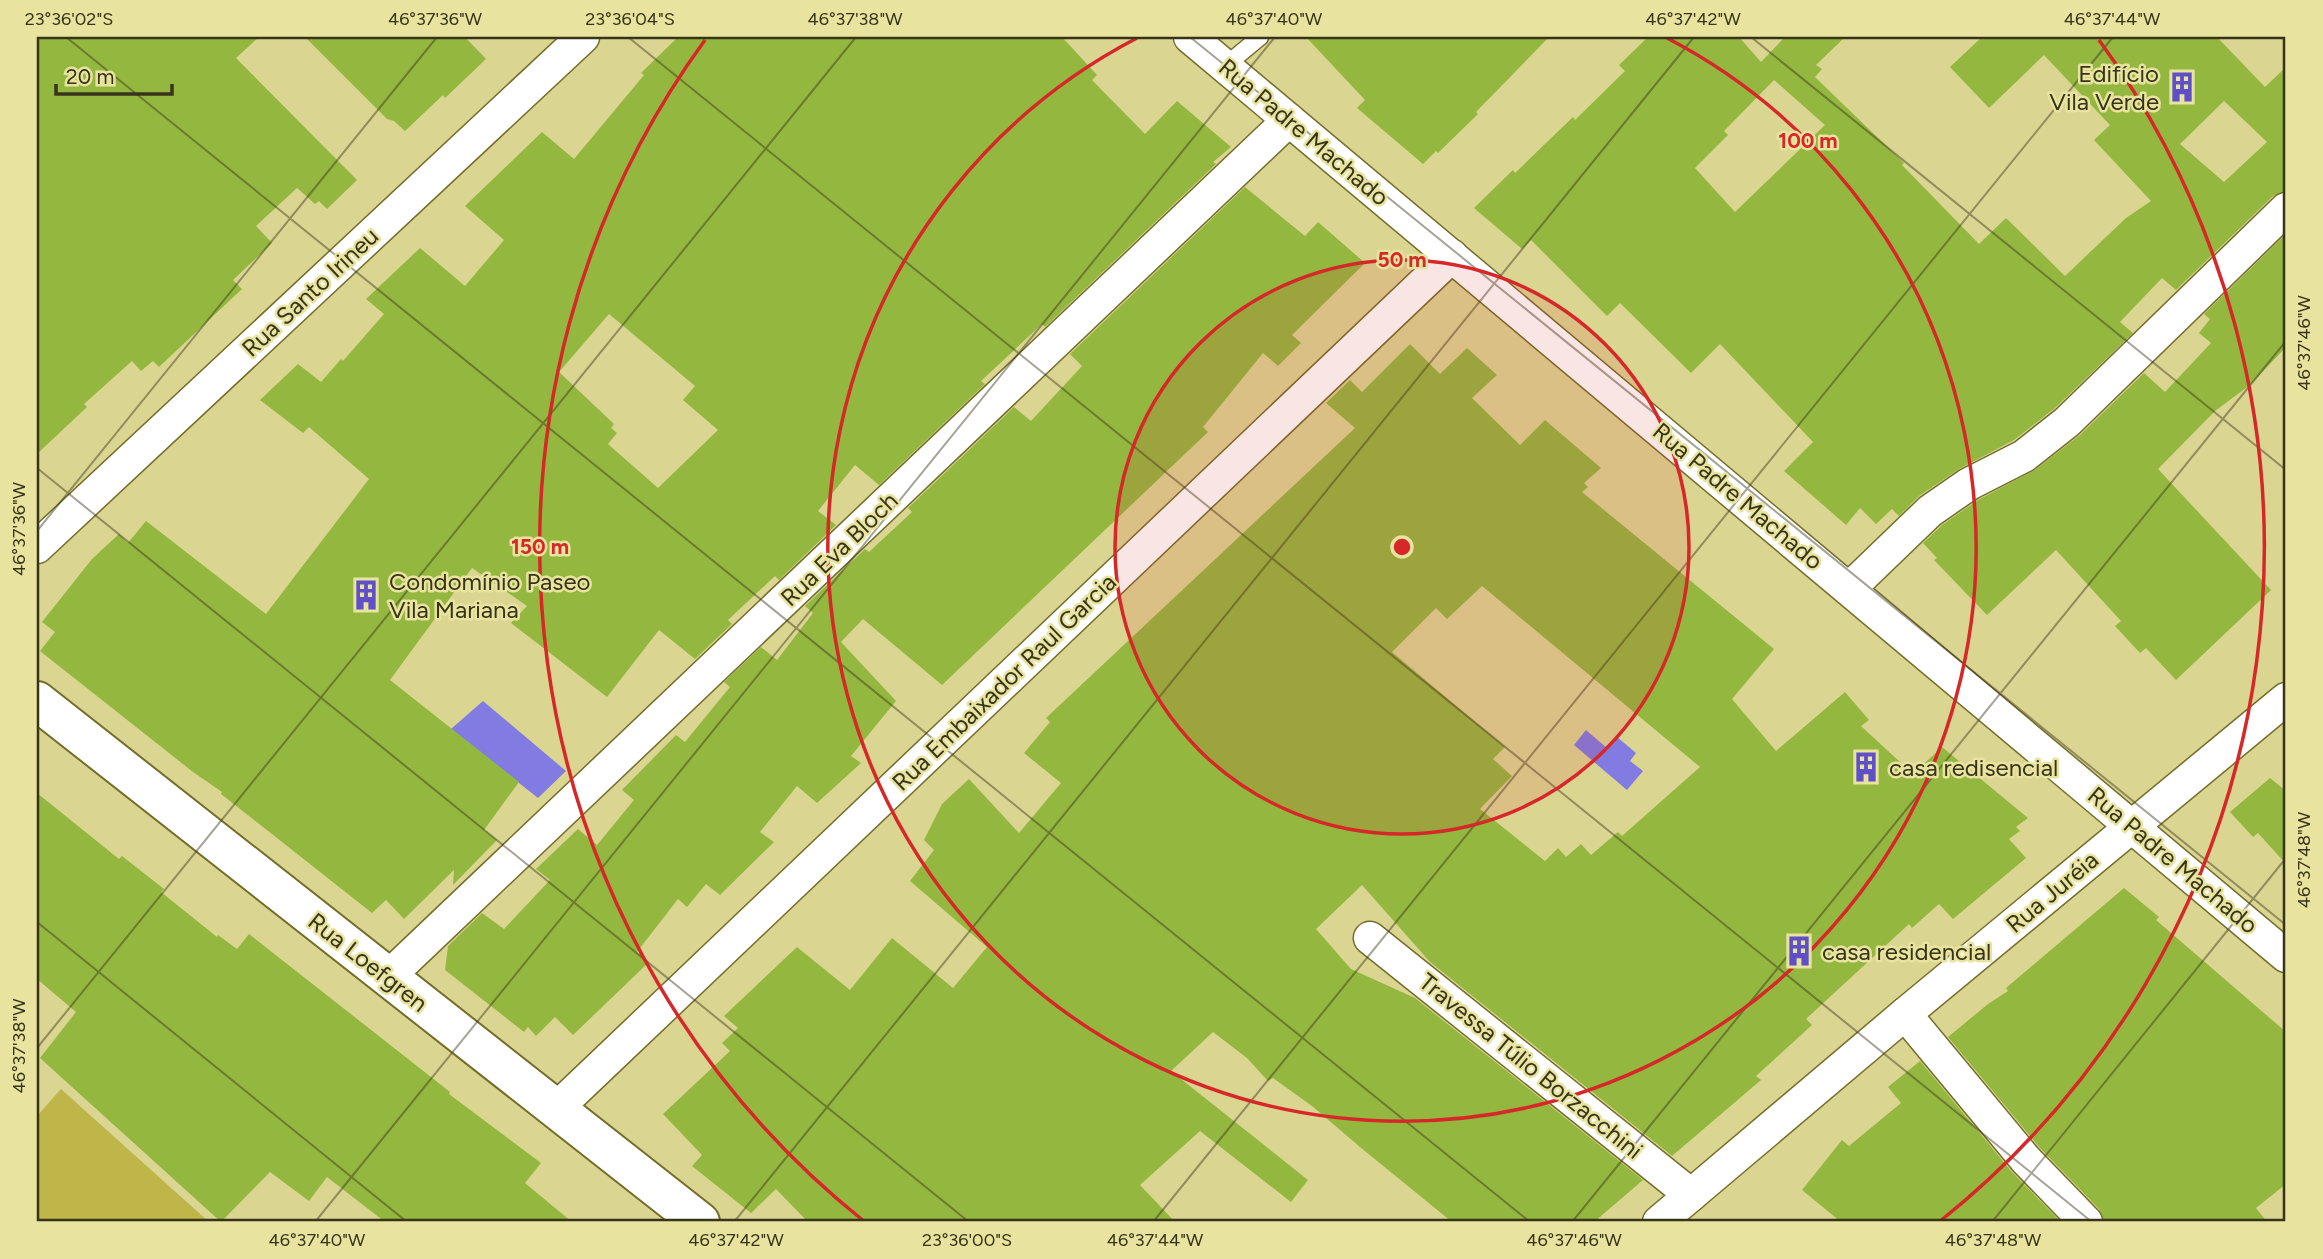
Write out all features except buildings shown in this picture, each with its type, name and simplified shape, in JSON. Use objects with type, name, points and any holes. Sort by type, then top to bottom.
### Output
[{"type":"main road","name":"Rua Loefgren","points":[[37,701],[700,1222]]},
{"type":"street","name":"Rua Santo Irineu","points":[[37,547],[583,37]]},
{"type":"street","name":"Rua Padre Machado","points":[[1190,37],[2286,956]]},
{"type":"street","name":"Rua Eva Bloch","points":[[388,977],[1289,120]]},
{"type":"street","points":[[1849,589],[1930,511],[1969,484],[2024,456],[2067,422],[2286,209]]},
{"type":"street","name":"Rua Embaixador Raul Garcia","points":[[556,1108],[1452,256]]},
{"type":"street","name":"Rua Juréia","points":[[1659,1222],[1905,1014],[2286,699]]},
{"type":"street","name":"Travessa Túlio Borzacchini","points":[[1370,938],[1691,1195]]},
{"type":"street","points":[[1905,1014],[2026,1160],[2085,1222]]},
{"type":"lane","points":[[1225,66],[1260,37]]},
{"type":"shaded area","points":[[483,701],[566,771],[538,798],[451,729]]},
{"type":"shaded area","points":[[1586,730],[1607,748],[1617,737],[1636,753],[1630,761],[1643,771],[1627,790],[1574,745]]},
{"type":"shaded area","points":[[61,1089],[209,1222],[37,1222],[37,1116]]},
{"type":"place","name":"Edifício Vila Verde","points":[[2182,87]]},
{"type":"place","name":"Condomínio Paseo Vila Mariana","points":[[366,595]]},
{"type":"place","name":"casa redisencial","points":[[1866,767]]},
{"type":"place","name":"casa residencial","points":[[1799,951]]}]
